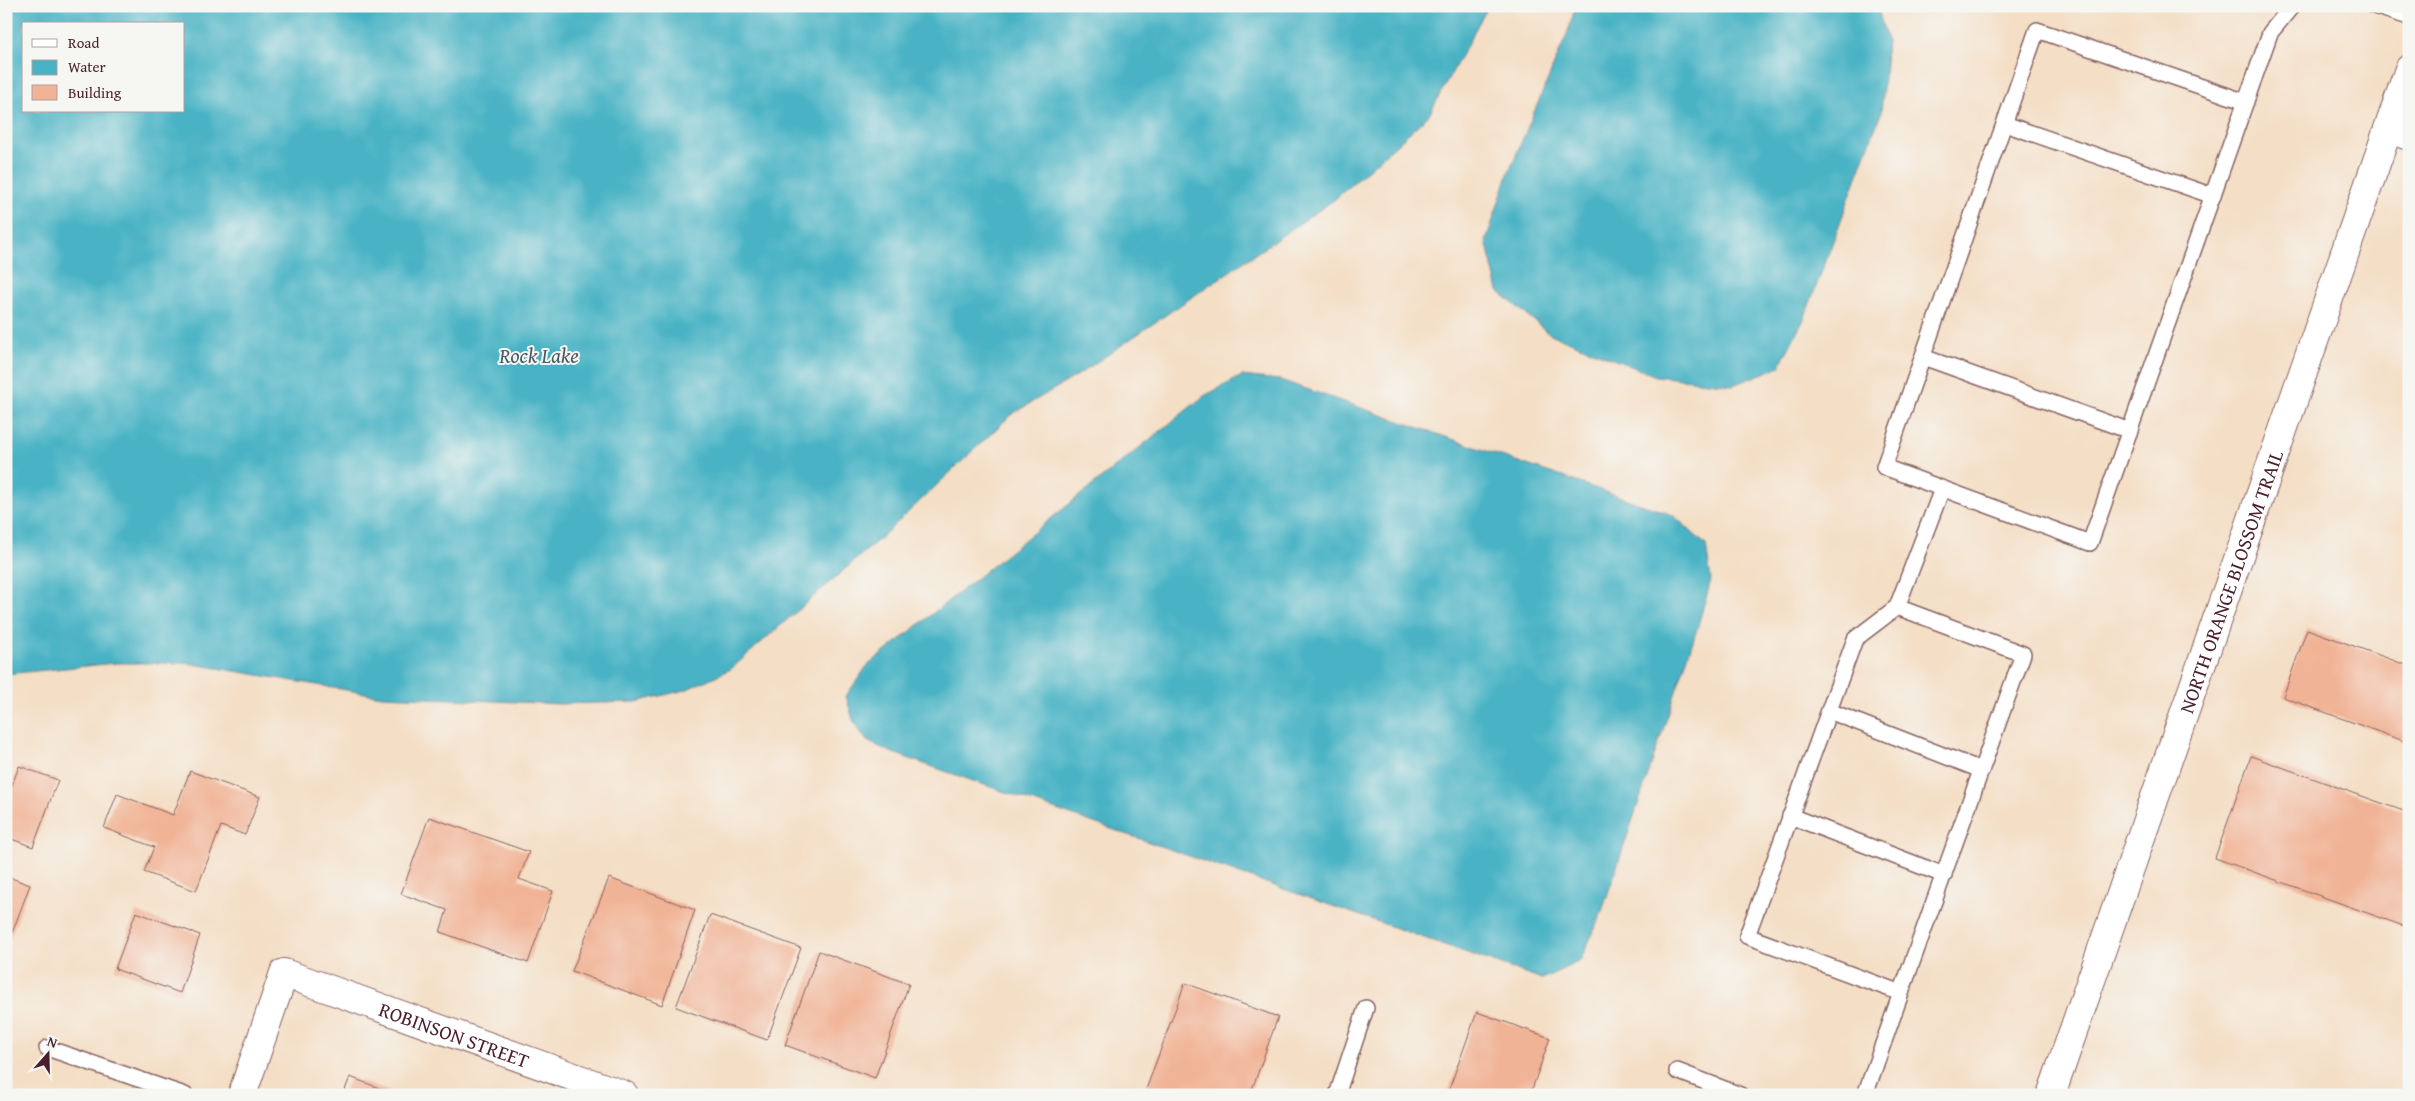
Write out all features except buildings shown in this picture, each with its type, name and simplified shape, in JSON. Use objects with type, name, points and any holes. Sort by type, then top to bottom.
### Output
[{"type":"main road","name":"NORTH ORANGE BLOSSOM TRAIL","points":[[2051,1095],[2398,132],[2409,69]]},
{"type":"main road","name":"ROBINSON STREET","points":[[242,1095],[284,973],[624,1095]]},
{"type":"lane","points":[[2246,102],[2037,30],[1884,467],[2090,543],[2130,432],[2246,102],[2270,33],[2292,6]]},
{"type":"lane","points":[[2374,6],[2409,17]]},
{"type":"lane","points":[[2005,124],[2213,196]]},
{"type":"lane","points":[[1923,357],[2130,432]]},
{"type":"lane","points":[[1902,993],[1747,936],[1855,639],[1897,607],[1942,489]]},
{"type":"lane","points":[[1864,1095],[2022,654],[1897,607]]},
{"type":"lane","points":[[1828,711],[1981,770]]},
{"type":"lane","points":[[1790,816],[1944,875]]},
{"type":"lane","points":[[1336,1095],[1366,1008]]},
{"type":"lane","points":[[47,1048],[185,1095]]},
{"type":"lane","points":[[1677,1071],[1740,1095]]},
{"type":"water","name":"Rock Lake","points":[[6,6],[1488,6],[1429,115],[1334,200],[1078,375],[1012,414],[886,533],[731,669],[685,690],[636,702],[560,704],[382,696],[187,663],[116,663],[6,674]]},
{"type":"water","points":[[1576,6],[1877,6],[1887,40],[1881,113],[1804,319],[1779,367],[1733,385],[1656,376],[1550,334],[1498,291],[1486,241],[1508,174],[1567,34]]},
{"type":"water","points":[[1242,376],[1280,380],[1673,515],[1706,545],[1711,580],[1697,629],[1599,920],[1580,961],[1542,979],[893,753],[867,741],[853,720],[846,696],[867,666],[1204,396]]}]
